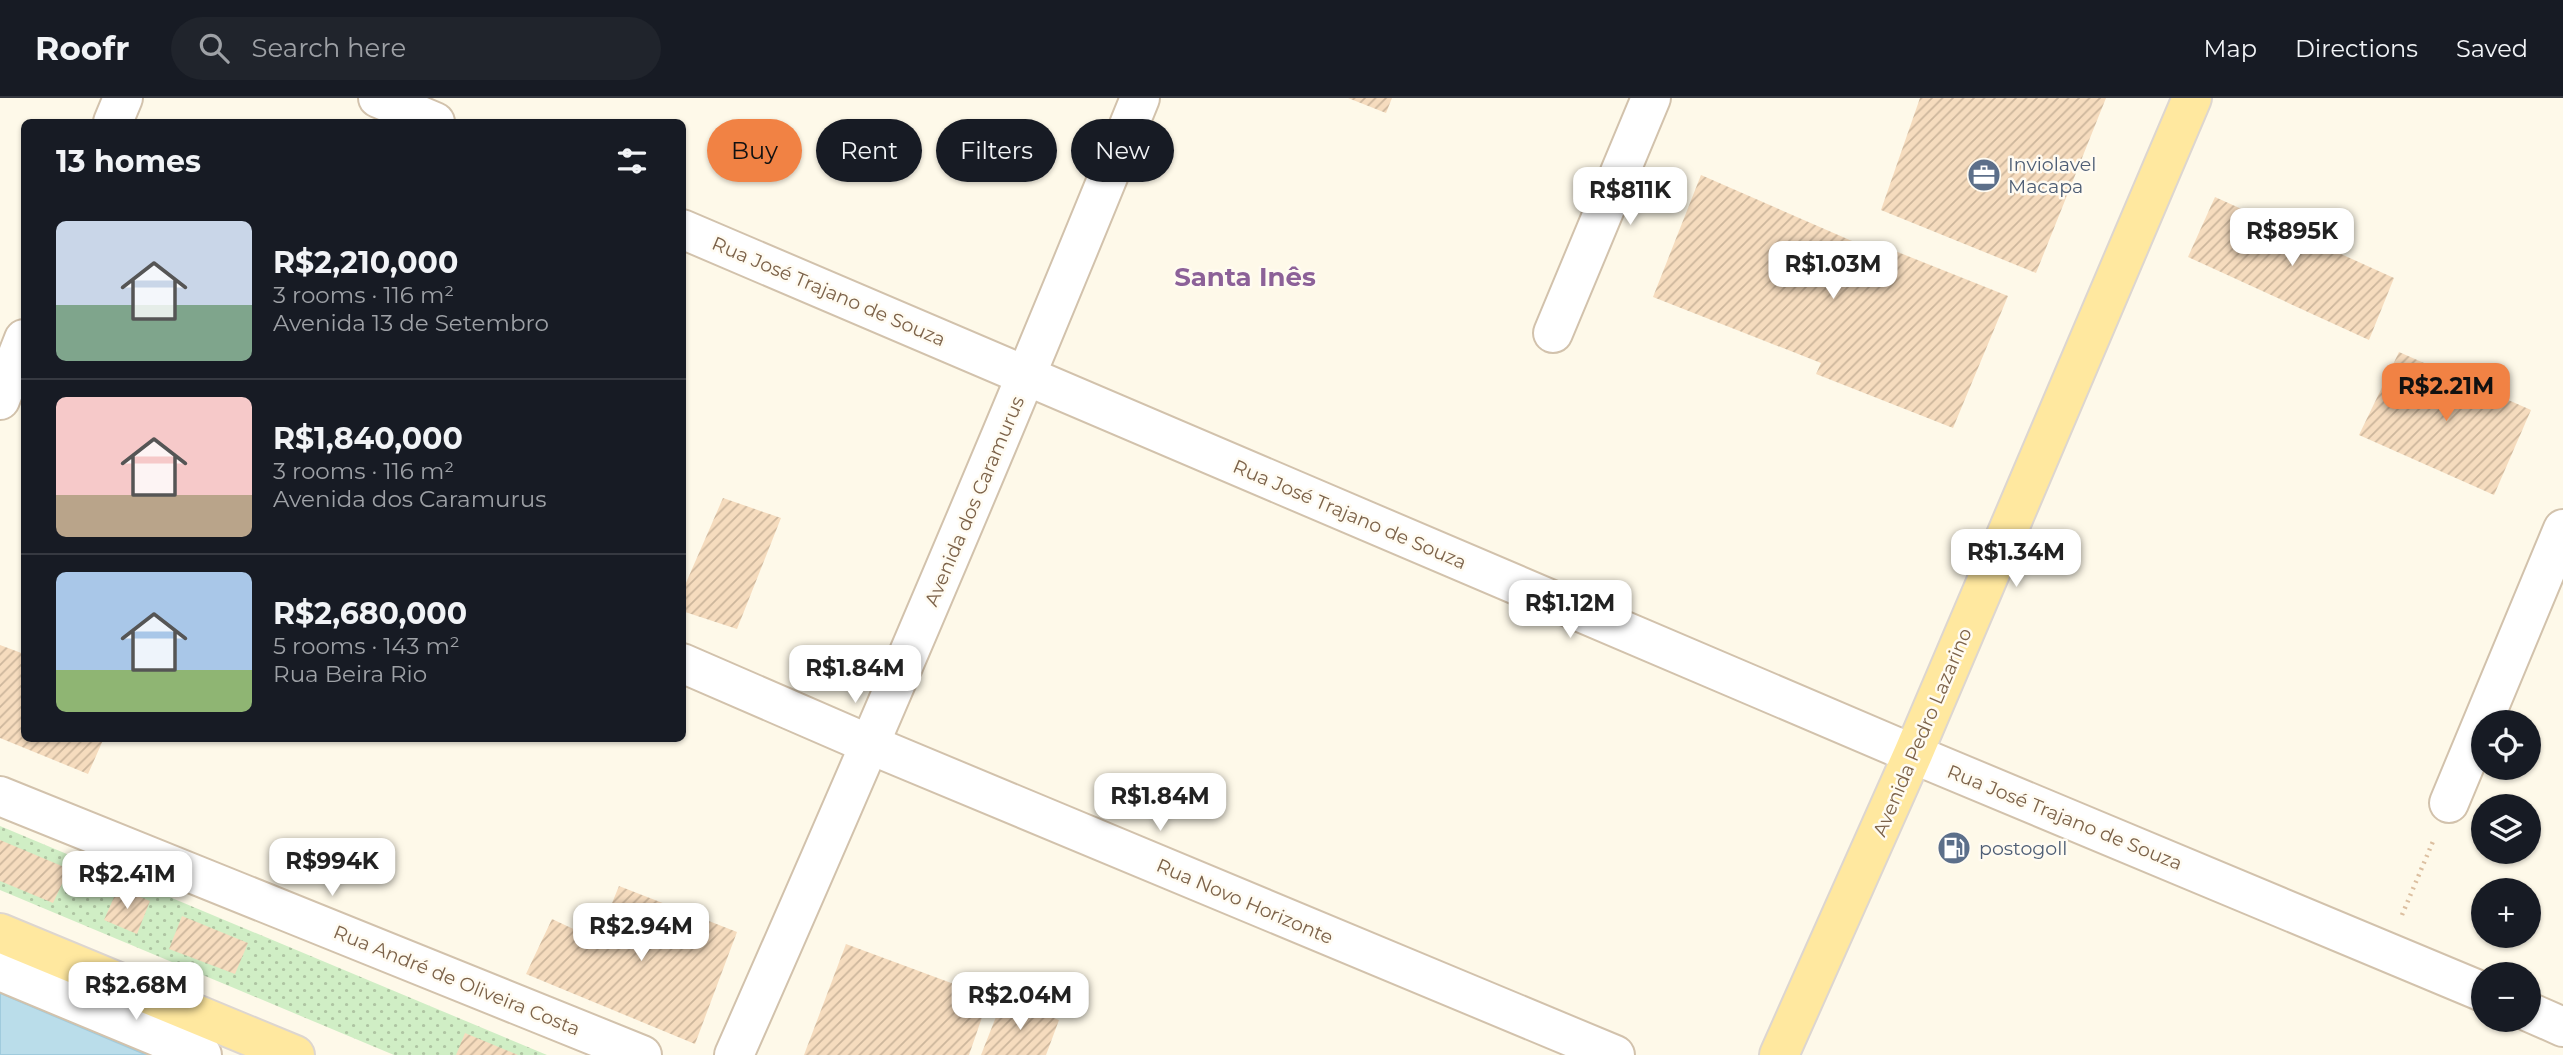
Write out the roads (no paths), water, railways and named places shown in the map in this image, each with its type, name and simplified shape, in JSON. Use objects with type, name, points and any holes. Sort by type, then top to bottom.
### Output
[{"type":"main road","name":"Avenida Pedro Lazarino","points":[[1779,1055],[1913,754],[2192,98]]},
{"type":"main road","points":[[0,933],[295,1055]]},
{"type":"street","points":[[114,119],[123,98]]},
{"type":"street","points":[[378,98],[428,119]]},
{"type":"street","name":"Avenida dos Caramurus","points":[[734,1055],[871,745],[1027,376],[1140,98]]},
{"type":"street","points":[[1553,333],[1651,98]]},
{"type":"street","name":"Rua José Trajano de Souza","points":[[686,231],[1913,754],[2471,987]]},
{"type":"street","points":[[2449,803],[2563,529]]},
{"type":"street","name":"Rua Novo Horizonte","points":[[686,665],[871,745],[1615,1055]]},
{"type":"street","name":"Rua André de Oliveira Costa","points":[[0,796],[642,1055]]},
{"type":"street","points":[[0,971],[202,1055]]},
{"type":"street","points":[[2541,1017],[2563,1027]]},
{"type":"water","points":[[0,993],[147,1055],[0,1055]]},
{"type":"place","name":"Inviolavel Macapa","points":[[1984,175]]},
{"type":"place","name":"postogoll","points":[[1954,848]]},
{"type":"district","name":"Santa Inês","points":[[1245,277]]}]
